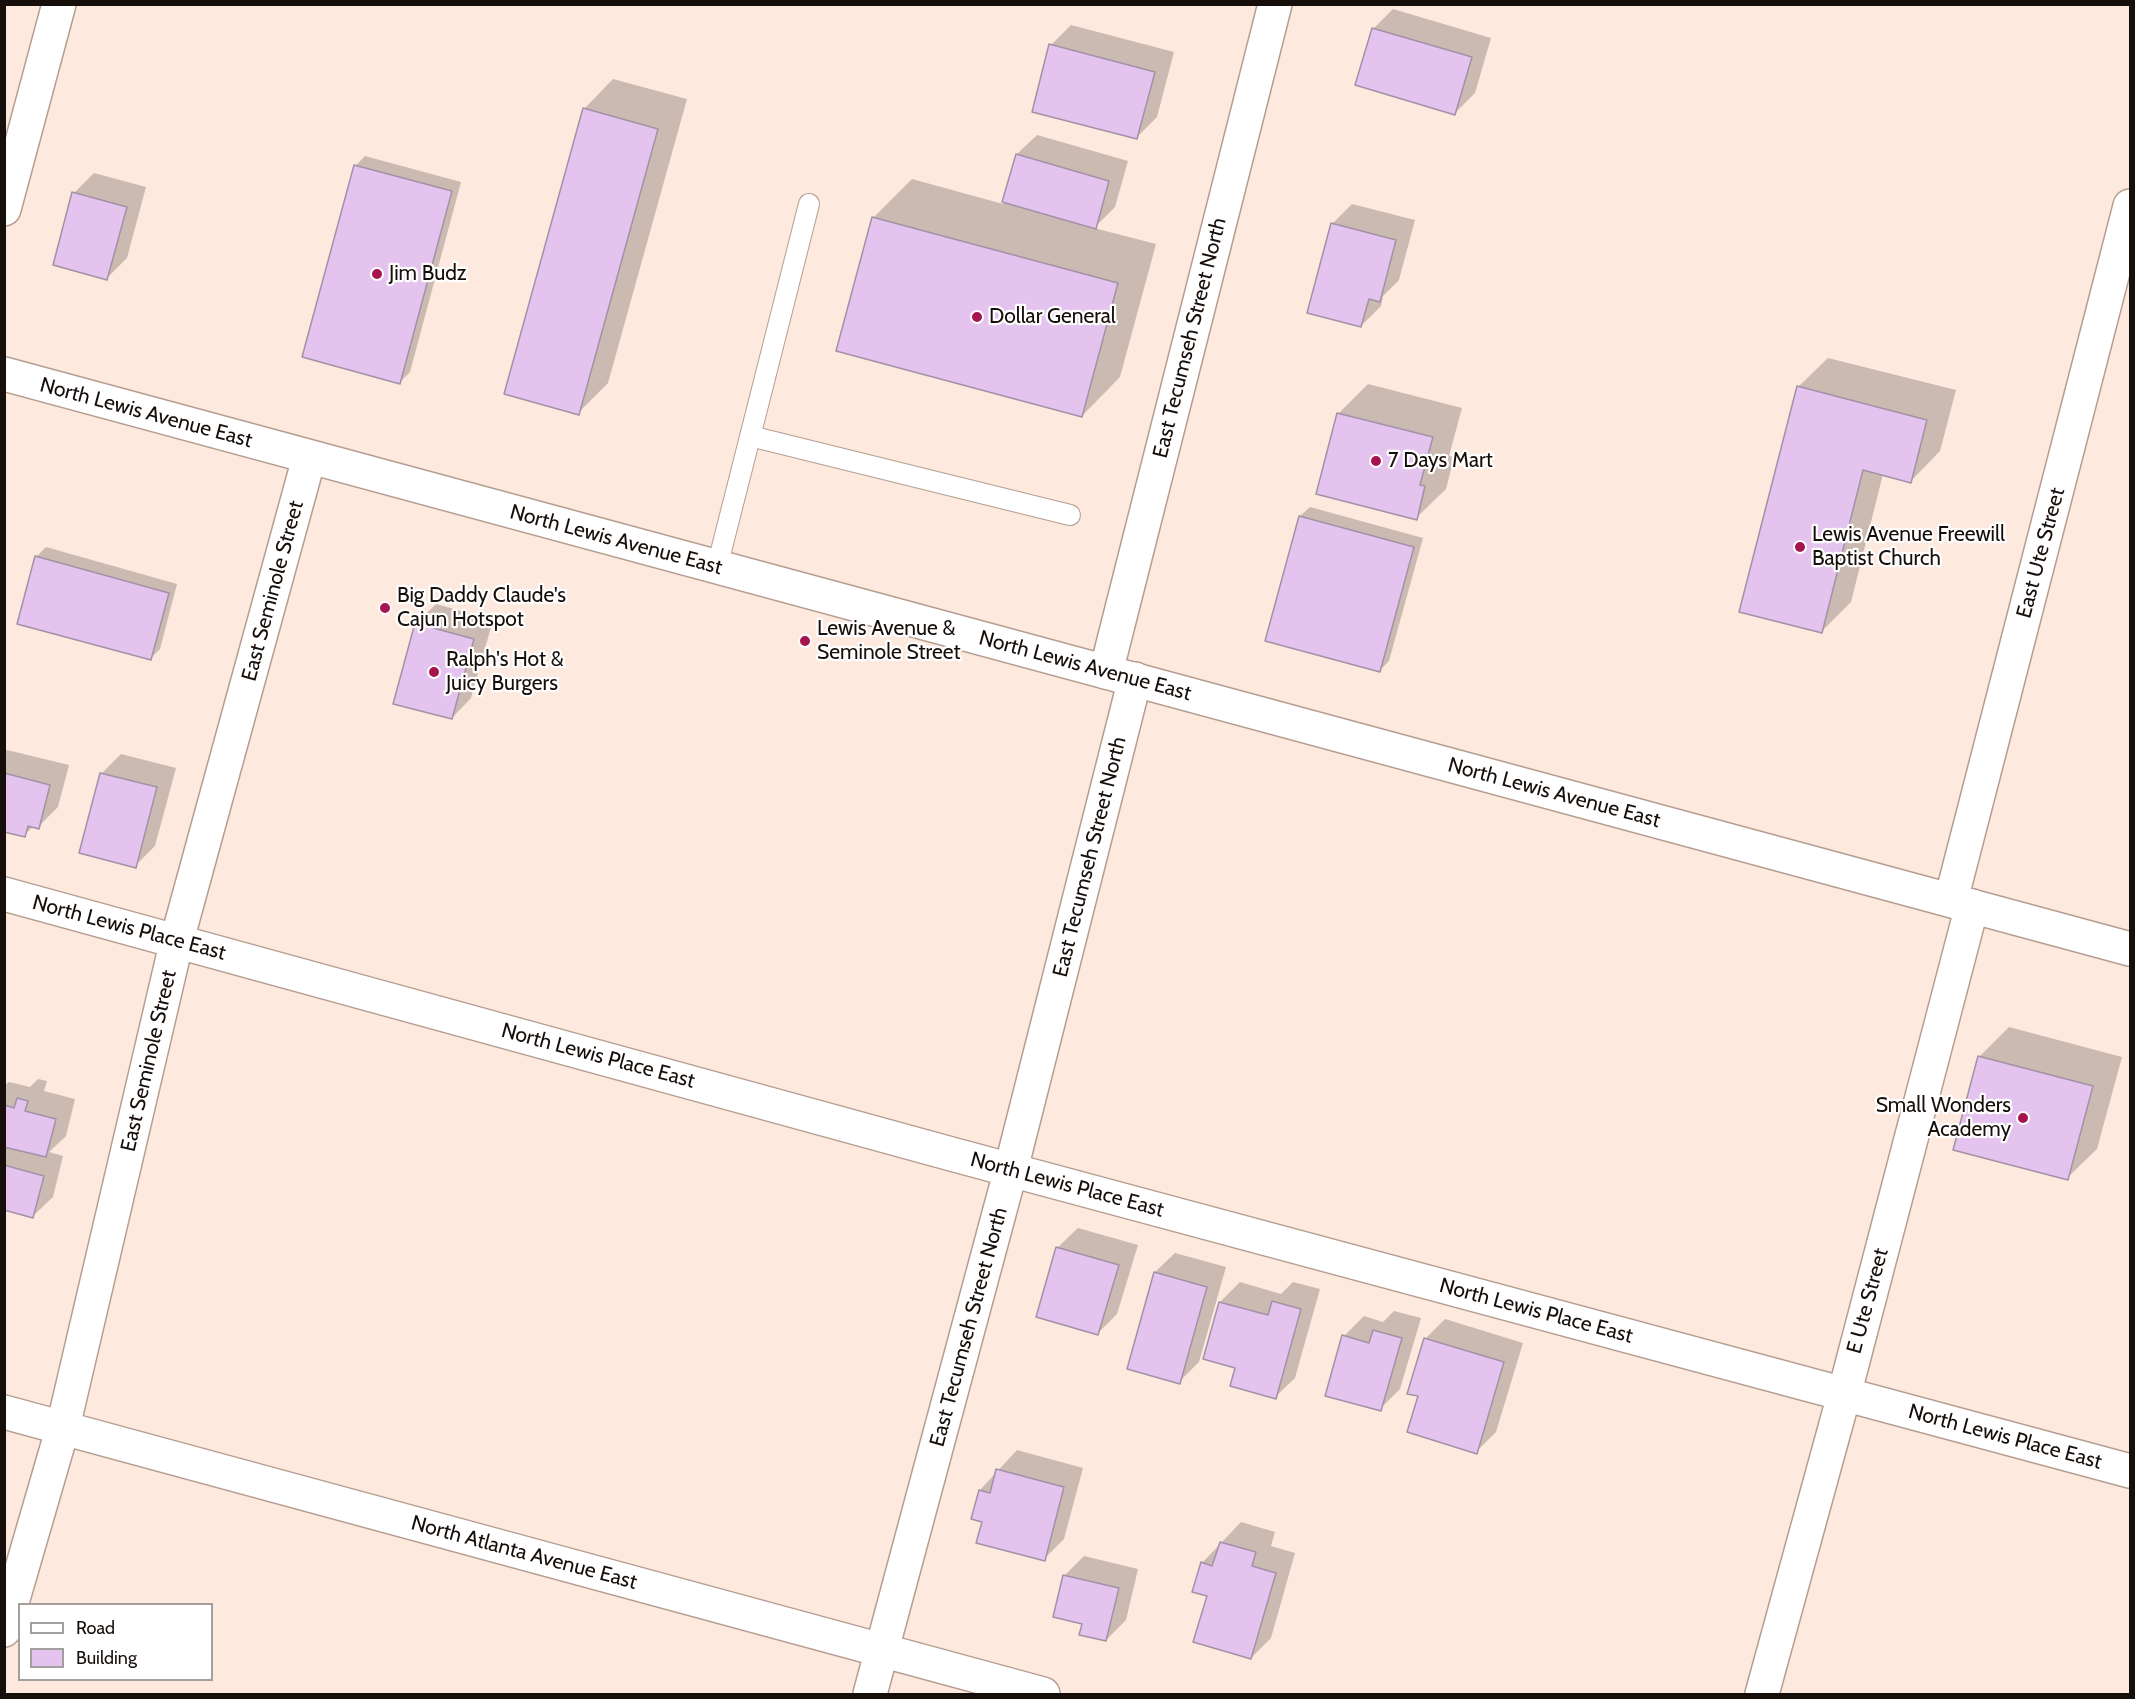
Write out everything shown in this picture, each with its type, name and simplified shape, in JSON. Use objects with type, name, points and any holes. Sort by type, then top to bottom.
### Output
[{"type":"street","points":[[4,209],[59,4]]},
{"type":"street","name":"East Tecumseh Street North","points":[[870,1695],[1011,1169],[1120,676],[1275,4]]},
{"type":"street","name":"East Ute Street","points":[[1962,903],[2130,206]]},
{"type":"street","name":"North Lewis Avenue East","points":[[4,375],[2130,949]]},
{"type":"street","name":"East Seminole Street","points":[[4,1630],[63,1427],[177,940],[309,458]]},
{"type":"street","name":"North Lewis Place East","points":[[4,894],[2130,1471]]},
{"type":"street","name":"E Ute Street","points":[[1761,1695],[1844,1395],[1962,903]]},
{"type":"street","name":"North Atlanta Avenue East","points":[[4,1412],[1043,1695]]},
{"type":"lane","points":[[717,567],[809,204]]},
{"type":"lane","points":[[750,436],[1070,515]]},
{"type":"building","points":[[1372,28],[1472,57],[1455,115],[1355,85]]},
{"type":"building","points":[[1049,44],[1155,72],[1137,139],[1032,112]]},
{"type":"building","points":[[583,108],[658,129],[579,415],[504,394]]},
{"type":"building","points":[[1016,154],[1109,181],[1096,229],[1002,202]]},
{"type":"building","name":"Jim Budz","points":[[354,165],[452,191],[400,384],[302,357]]},
{"type":"building","points":[[72,192],[127,207],[107,280],[53,265]]},
{"type":"building","name":"Dollar General","points":[[872,217],[1118,283],[1082,417],[836,351]]},
{"type":"building","points":[[1331,223],[1396,240],[1380,302],[1369,299],[1361,327],[1307,313]]},
{"type":"building","name":"Lewis Avenue Freewill Baptist Church","points":[[1797,386],[1927,420],[1911,483],[1863,470],[1822,633],[1739,612]]},
{"type":"building","name":"7 Days Mart","points":[[1337,413],[1433,437],[1420,485],[1425,486],[1417,520],[1316,494]]},
{"type":"building","points":[[1299,516],[1414,547],[1380,672],[1265,641]]},
{"type":"building","points":[[35,556],[169,593],[151,660],[17,624]]},
{"type":"building","name":"Ralph's Hot & Juicy Burgers","points":[[415,623],[474,639],[452,719],[393,704]]},
{"type":"building","points":[[4,773],[50,785],[39,829],[28,826],[25,837],[4,832]]},
{"type":"building","points":[[100,773],[157,787],[136,868],[79,853]]},
{"type":"building","name":"Small Wonders Academy","points":[[1978,1056],[2093,1086],[2068,1180],[1953,1150]]},
{"type":"building","points":[[17,1098],[28,1101],[25,1111],[56,1119],[46,1157],[4,1147],[4,1105],[14,1108]]},
{"type":"building","points":[[4,1165],[44,1176],[33,1218],[4,1210]]},
{"type":"building","points":[[1056,1247],[1119,1265],[1098,1335],[1036,1317]]},
{"type":"building","points":[[1154,1272],[1207,1287],[1180,1384],[1127,1369]]},
{"type":"building","points":[[1272,1301],[1301,1309],[1276,1399],[1230,1386],[1235,1368],[1203,1359],[1219,1302],[1268,1315]]},
{"type":"building","points":[[1373,1330],[1402,1338],[1381,1411],[1325,1396],[1342,1335],[1369,1343]]},
{"type":"building","points":[[1424,1338],[1504,1362],[1477,1454],[1407,1432],[1418,1396],[1407,1394]]},
{"type":"building","points":[[996,1469],[1064,1487],[1045,1561],[976,1543],[982,1522],[971,1519],[979,1490],[990,1493]]},
{"type":"building","points":[[1220,1542],[1256,1552],[1252,1566],[1276,1573],[1251,1659],[1193,1642],[1207,1596],[1192,1592],[1201,1562],[1212,1566]]},
{"type":"building","points":[[1063,1575],[1119,1588],[1106,1641],[1079,1635],[1082,1624],[1053,1617]]},
{"type":"place","name":"Jim Budz","points":[[377,274]]},
{"type":"place","name":"Dollar General","points":[[977,317]]},
{"type":"place","name":"7 Days Mart","points":[[1376,461]]},
{"type":"place","name":"Lewis Avenue Freewill Baptist Church","points":[[1800,547]]},
{"type":"place","name":"Big Daddy Claude's Cajun Hotspot","points":[[385,608]]},
{"type":"place","name":"Lewis Avenue & Seminole Street","points":[[805,641]]},
{"type":"place","name":"Ralph's Hot & Juicy Burgers","points":[[434,672]]},
{"type":"place","name":"Small Wonders Academy","points":[[2023,1118]]}]
